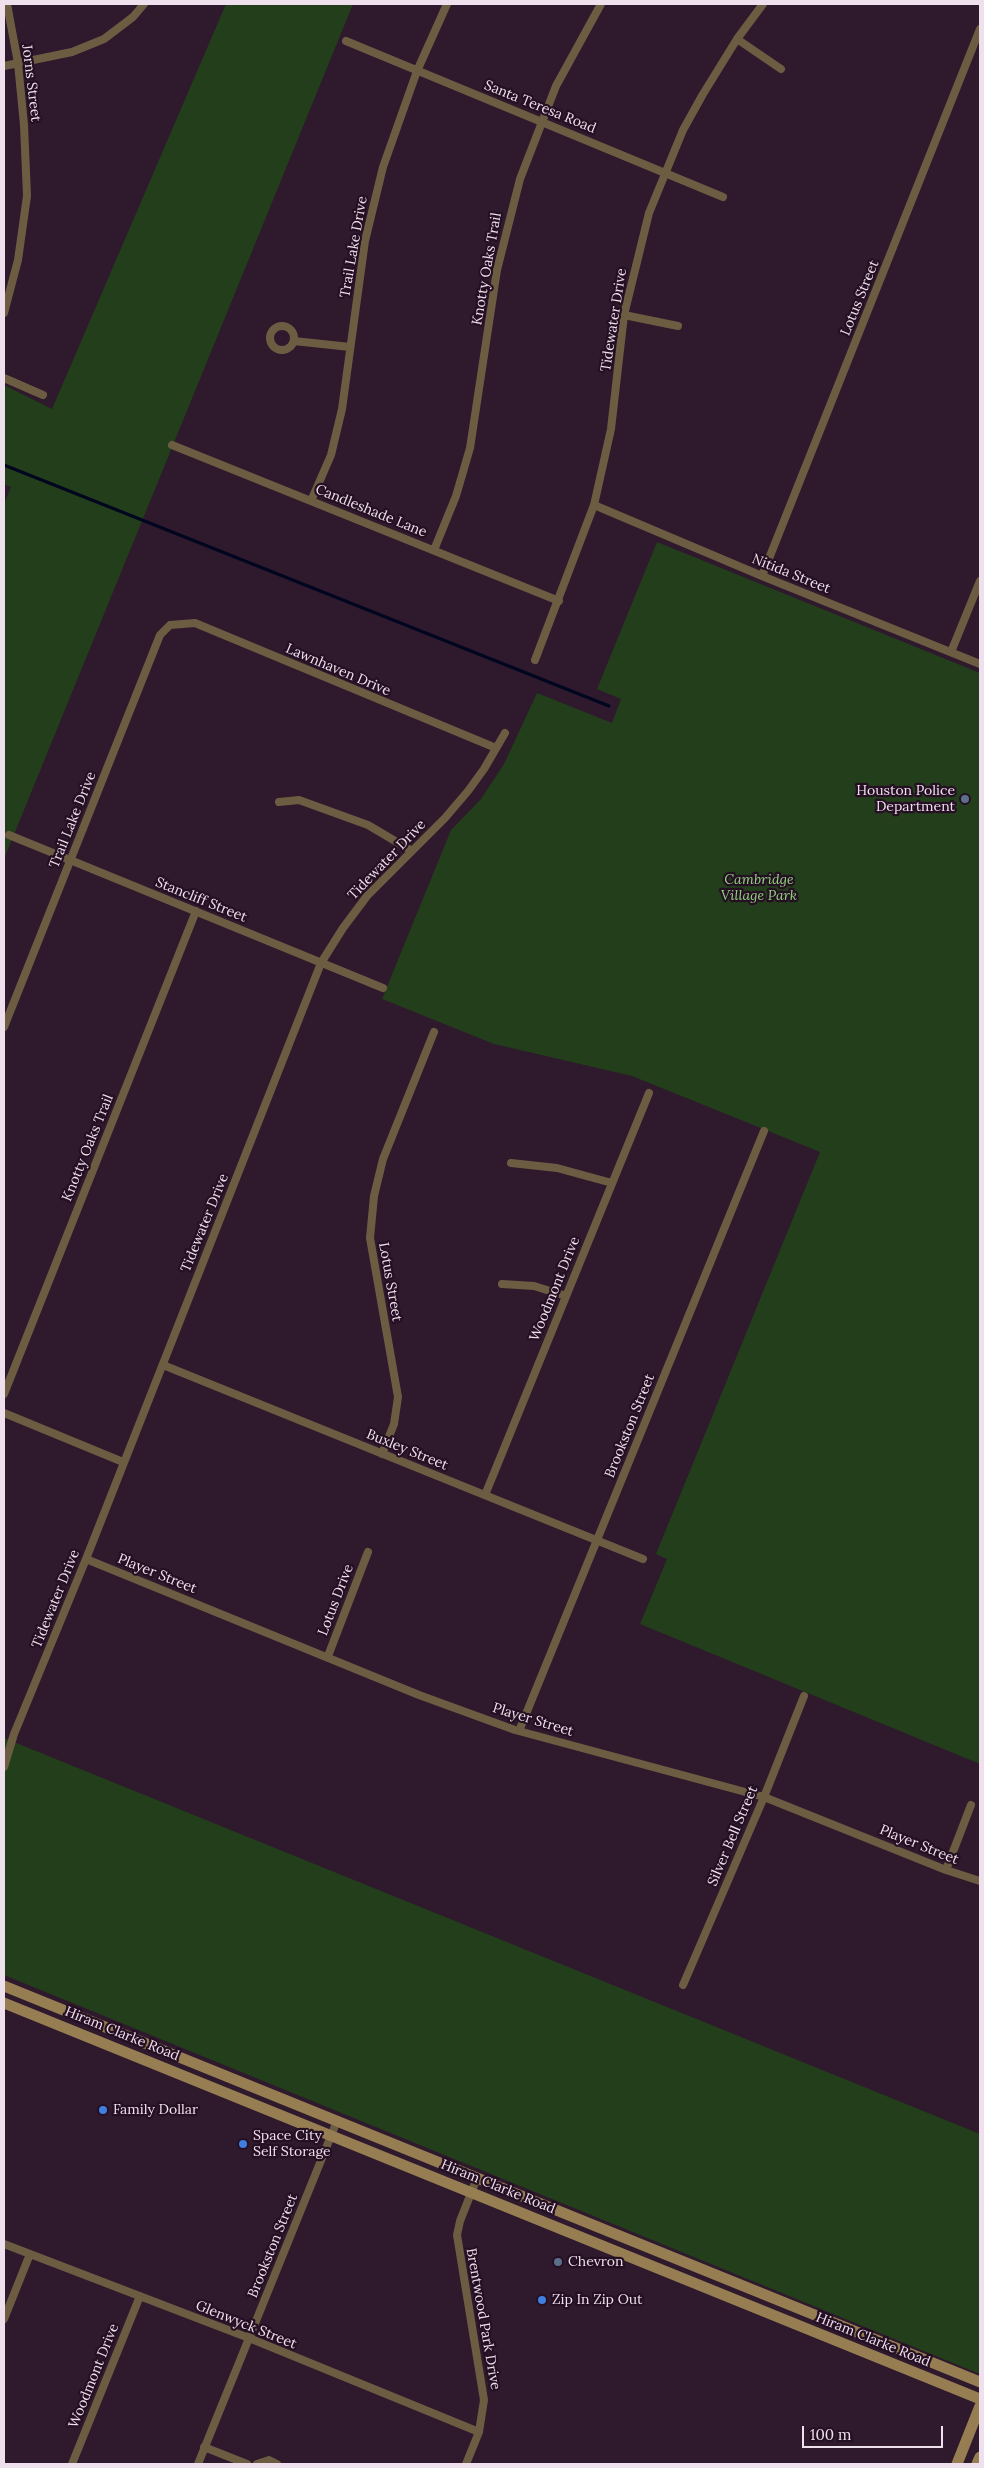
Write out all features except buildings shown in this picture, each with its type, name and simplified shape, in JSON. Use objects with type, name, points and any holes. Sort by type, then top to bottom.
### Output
[{"type":"main road","name":"Hiram Clarke Road","points":[[7,1988],[980,2382]]},
{"type":"main road","name":"Hiram Clarke Road","points":[[4,2004],[332,2135],[980,2399]]},
{"type":"main road","points":[[170,2070],[175,2056]]},
{"type":"main road","points":[[618,2253],[625,2238]]},
{"type":"main road","points":[[731,2299],[737,2283]]},
{"type":"main road","points":[[842,2343],[848,2328]]},
{"type":"main road","points":[[957,2464],[980,2406]]},
{"type":"main road","points":[[977,2464],[980,2457]]},
{"type":"street","name":"Jorns Street","points":[[4,313],[18,260],[26,196],[26,146],[18,63],[7,4]]},
{"type":"street","points":[[4,66],[72,52],[104,39],[133,17],[144,4]]},
{"type":"street","name":"Trail Lake Drive","points":[[311,501],[331,455],[342,410],[365,241],[383,167],[417,71],[447,4]]},
{"type":"street","name":"Knotty Oaks Trail","points":[[434,550],[456,496],[470,448],[503,240],[520,179],[540,121],[570,56],[601,4]]},
{"type":"street","name":"Tidewater Drive","points":[[535,660],[594,505],[611,428],[624,315],[649,213],[683,130],[737,38],[763,4]]},
{"type":"street","name":"Lotus Street","points":[[762,576],[980,29]]},
{"type":"street","points":[[737,38],[781,69]]},
{"type":"street","name":"Santa Teresa Road","points":[[346,41],[723,196]]},
{"type":"street","points":[[624,315],[678,326]]},
{"type":"street","points":[[294,341],[350,348]]},
{"type":"street","points":[[4,378],[43,396]]},
{"type":"street","name":"Candleshade Lane","points":[[172,445],[559,601]]},
{"type":"street","name":"Nitida Street","points":[[594,505],[762,576],[980,664]]},
{"type":"street","points":[[951,652],[980,582]]},
{"type":"street","name":"Lawnhaven Drive","points":[[170,625],[195,623],[496,748]]},
{"type":"street","name":"Trail Lake Drive","points":[[4,1027],[160,635],[170,625]]},
{"type":"street","name":"Tidewater Drive","points":[[4,1767],[14,1734],[86,1559],[322,962],[343,928],[367,896],[445,818],[468,791],[505,732]]},
{"type":"street","points":[[278,802],[299,800],[368,825],[412,851]]},
{"type":"street","name":"Stancliff Street","points":[[9,835],[383,988]]},
{"type":"street","name":"Knotty Oaks Trail","points":[[4,1394],[196,912]]},
{"type":"street","name":"Lotus Street","points":[[382,1454],[394,1424],[398,1397],[370,1238],[374,1196],[383,1159],[434,1032]]},
{"type":"street","name":"Woodmont Drive","points":[[485,1495],[649,1093]]},
{"type":"street","name":"Brookston Street","points":[[519,1731],[764,1131]]},
{"type":"street","points":[[511,1163],[556,1168],[612,1183]]},
{"type":"street","points":[[502,1284],[534,1286],[566,1296]]},
{"type":"street","name":"Buxley Street","points":[[163,1365],[643,1559]]},
{"type":"street","points":[[4,1413],[123,1462]]},
{"type":"street","name":"Lotus Drive","points":[[328,1656],[368,1552]]},
{"type":"street","name":"Player Street","points":[[86,1559],[328,1656],[419,1695],[519,1731],[764,1797],[946,1870],[980,1881]]},
{"type":"street","name":"Silver Bell Street","points":[[683,1985],[764,1797],[804,1696]]},
{"type":"street","points":[[946,1870],[971,1805]]},
{"type":"street","points":[[4,2004],[7,1988]]},
{"type":"street","name":"Brookston Street","points":[[198,2464],[337,2122]]},
{"type":"street","name":"Brentwood Park Drive","points":[[466,2464],[478,2432],[484,2400],[457,2235],[460,2221],[477,2178]]},
{"type":"street","name":"Glenwyck Street","points":[[4,2244],[249,2338],[478,2432]]},
{"type":"street","points":[[4,2319],[30,2254]]},
{"type":"street","name":"Woodmont Drive","points":[[72,2464],[140,2296]]},
{"type":"street","points":[[204,2447],[247,2464]]},
{"type":"street","points":[[258,2464],[269,2460],[277,2464]]},
{"type":"green space","points":[[226,4],[353,4],[4,859],[4,504],[11,487],[4,484],[4,385],[52,409]]},
{"type":"green space","name":"Cambridge Village Park","points":[[657,542],[980,673],[980,1764],[640,1624],[667,1559],[656,1554],[820,1152],[632,1076],[494,1044],[382,999],[451,830],[481,799],[504,764],[537,693],[612,723],[621,699],[597,689]]},
{"type":"green space","points":[[4,1738],[980,2134],[980,2374],[4,1975]]},
{"type":"waterway","points":[[4,465],[609,706]]},
{"type":"place","name":"Houston Police Department","points":[[965,799]]},
{"type":"place","name":"Family Dollar","points":[[103,2110]]},
{"type":"place","name":"Space City Self Storage","points":[[243,2144]]},
{"type":"place","name":"Chevron","points":[[558,2262]]},
{"type":"place","name":"Zip In Zip Out","points":[[542,2300]]}]
